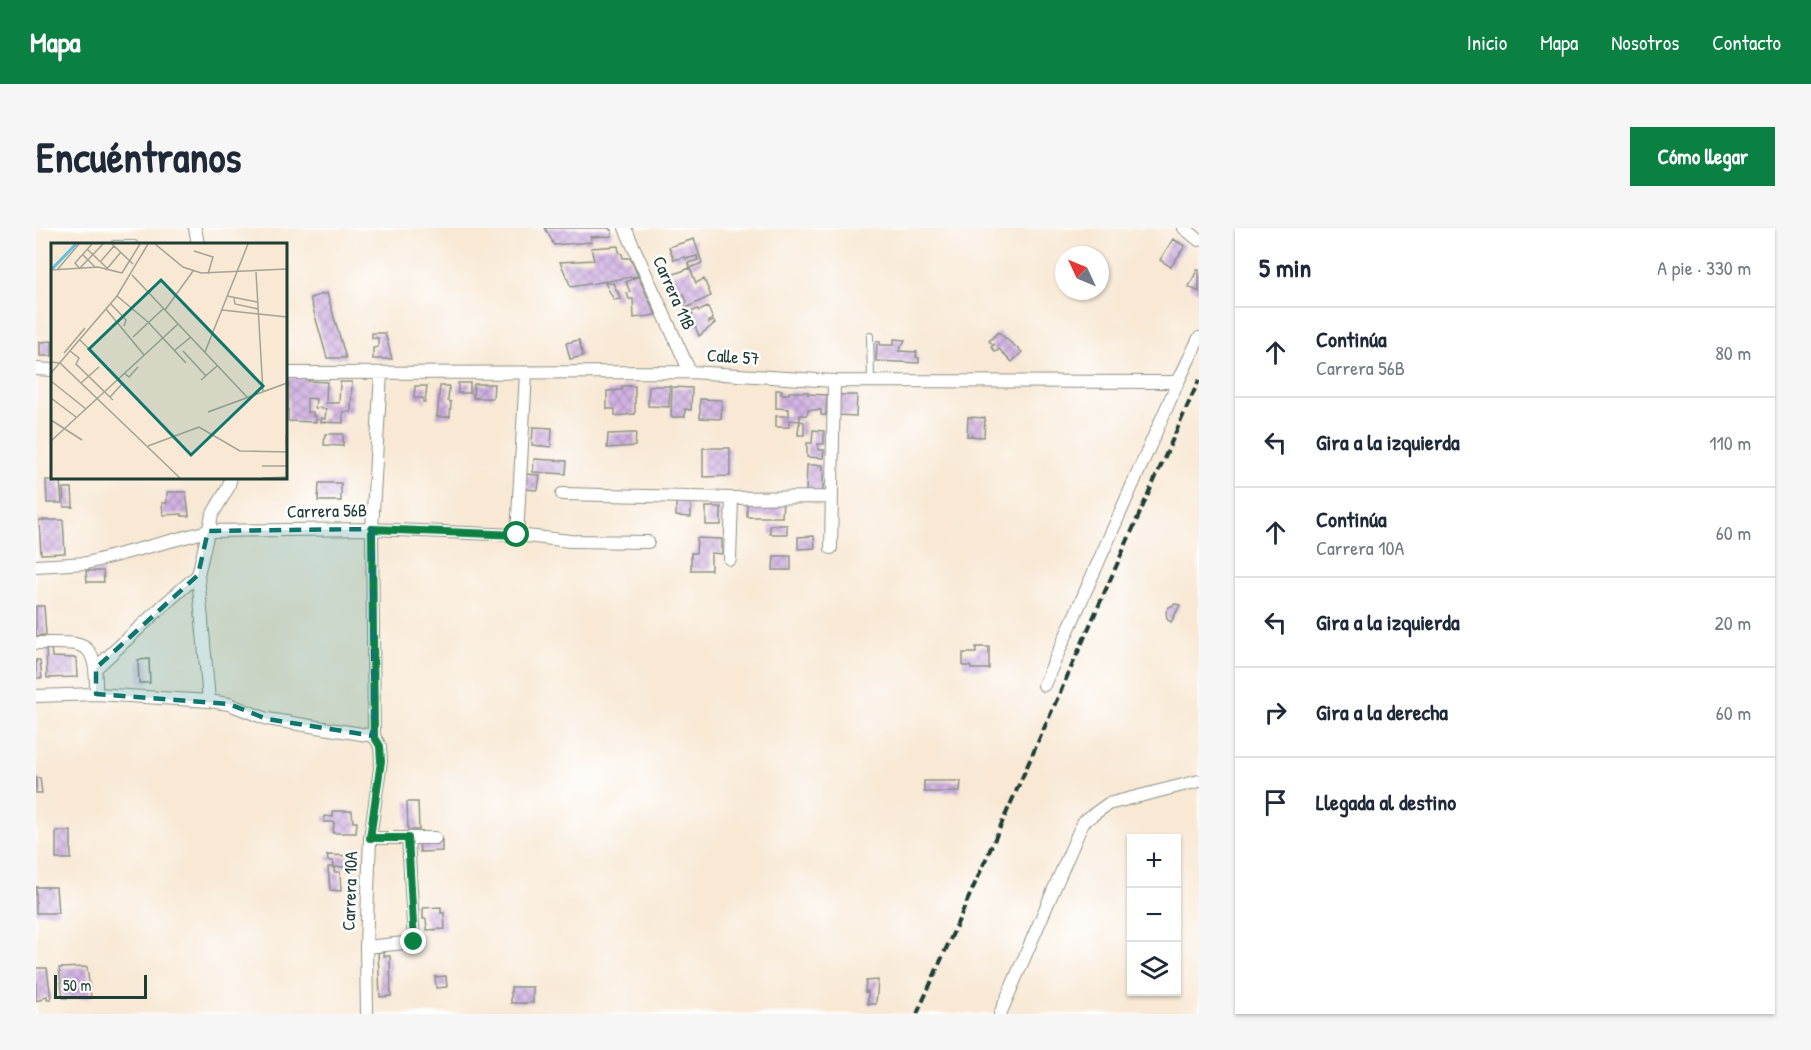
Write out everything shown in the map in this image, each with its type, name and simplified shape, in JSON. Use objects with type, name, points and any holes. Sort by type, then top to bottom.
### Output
[{"type":"street","points":[[195,228],[198,243]]},
{"type":"street","name":"Carrera 11B","points":[[625,228],[690,372]]},
{"type":"street","points":[[1184,228],[1199,240]]},
{"type":"street","points":[[1044,685],[1199,339]]},
{"type":"street","points":[[36,369],[51,370]]},
{"type":"street","name":"Calle 57","points":[[286,373],[690,372],[834,381],[1178,382]]},
{"type":"street","name":"Carrera 10A","points":[[367,1014],[366,948],[370,838],[381,761],[380,746],[374,736],[372,529],[381,373]]},
{"type":"street","points":[[517,535],[526,373]]},
{"type":"street","points":[[831,548],[834,381]]},
{"type":"street","points":[[209,701],[198,575],[212,515],[228,488],[231,478]]},
{"type":"street","points":[[562,494],[732,498],[832,497]]},
{"type":"street","points":[[730,560],[732,498]]},
{"type":"street","name":"Carrera 56B","points":[[41,566],[87,563],[208,531],[372,529],[517,535],[570,541],[648,542]]},
{"type":"street","points":[[96,668],[198,575]]},
{"type":"street","points":[[36,644],[75,643],[84,646],[92,655],[96,668],[96,694]]},
{"type":"street","points":[[36,696],[96,694],[209,701],[229,704],[267,719],[374,736]]},
{"type":"street","points":[[1000,1014],[1083,822],[1108,804],[1199,781]]},
{"type":"street","points":[[370,838],[435,838]]},
{"type":"street","points":[[366,948],[414,942],[408,838]]},
{"type":"lane","points":[[870,336],[871,381]]},
{"type":"highlighted area","points":[[372,529],[374,736],[267,719],[229,704],[96,694],[96,668],[198,575],[208,531]]},
{"type":"building","points":[[545,228],[609,228],[612,230],[612,236],[591,237],[592,242],[554,245]]},
{"type":"building","points":[[694,239],[702,263],[690,268],[688,263],[698,260],[697,256],[674,260],[669,247]]},
{"type":"building","points":[[1173,239],[1185,246],[1171,267],[1160,260]]},
{"type":"building","points":[[618,246],[623,258],[630,258],[638,276],[571,287],[560,262],[594,260],[591,248]]},
{"type":"building","points":[[690,268],[696,283],[704,279],[711,296],[686,308],[684,304],[687,302],[684,294],[680,296],[676,292],[669,276]]},
{"type":"building","points":[[1199,270],[1199,292],[1189,287]]},
{"type":"building","points":[[638,276],[656,315],[634,318],[633,299],[629,299],[627,293],[630,292],[626,282]]},
{"type":"building","points":[[605,283],[613,283],[621,299],[614,300]]},
{"type":"building","points":[[327,293],[346,358],[327,358],[310,298]]},
{"type":"building","points":[[708,307],[713,319],[709,323],[714,321],[715,323],[699,336],[691,312]]},
{"type":"building","points":[[998,332],[1022,352],[1012,362],[999,349],[996,352],[991,347],[994,345],[989,341]]},
{"type":"building","points":[[372,333],[385,333],[392,359],[373,359],[373,348],[378,347],[378,338],[372,338]]},
{"type":"building","points":[[894,339],[905,340],[899,351],[917,352],[916,357],[919,358],[919,363],[876,361],[877,341],[880,341],[880,345],[894,345]]},
{"type":"building","points":[[579,340],[583,356],[570,359],[566,343]]},
{"type":"building","points":[[51,341],[51,356],[40,356],[40,342]]},
{"type":"building","points":[[289,378],[308,378],[308,381],[327,382],[326,403],[339,403],[340,382],[352,382],[351,412],[343,412],[343,423],[321,422],[321,418],[325,419],[326,409],[315,408],[316,399],[307,398],[307,412],[313,412],[316,422],[288,421]]},
{"type":"building","points":[[458,383],[470,383],[470,393],[458,393]]},
{"type":"building","points":[[474,384],[494,384],[493,398],[473,398]]},
{"type":"building","points":[[415,386],[427,386],[425,402],[423,398],[414,398]]},
{"type":"building","points":[[440,386],[449,386],[450,417],[437,417]]},
{"type":"building","points":[[622,386],[635,386],[635,414],[615,416],[615,409],[607,409],[607,391],[622,390]]},
{"type":"building","points":[[649,386],[670,386],[669,407],[648,406]]},
{"type":"building","points":[[672,387],[692,388],[691,410],[685,409],[685,417],[671,417]]},
{"type":"building","points":[[776,390],[782,390],[781,394],[808,392],[808,394],[827,395],[826,415],[821,415],[821,410],[808,410],[807,415],[800,415],[800,421],[789,420],[789,427],[776,427],[776,416],[789,416],[789,409],[776,408]]},
{"type":"building","points":[[839,395],[857,395],[856,416],[838,415]]},
{"type":"building","points":[[700,399],[722,400],[721,419],[700,418]]},
{"type":"building","points":[[968,417],[985,418],[984,437],[967,436]]},
{"type":"building","points":[[800,421],[804,422],[804,435],[798,435]]},
{"type":"building","points":[[533,427],[552,428],[551,447],[532,445]]},
{"type":"building","points":[[813,430],[824,431],[824,444],[818,444],[818,450],[824,450],[823,458],[807,457],[807,443],[812,443]]},
{"type":"building","points":[[636,433],[635,446],[607,448],[608,434]]},
{"type":"building","points":[[325,434],[343,434],[343,446],[324,445]]},
{"type":"building","points":[[703,448],[730,448],[730,476],[703,477]]},
{"type":"building","points":[[534,459],[567,461],[566,474],[533,472]]},
{"type":"building","points":[[807,465],[823,465],[823,493],[806,492]]},
{"type":"building","points":[[525,474],[540,475],[538,490],[524,489]]},
{"type":"building","points":[[46,480],[60,480],[62,503],[47,503]]},
{"type":"building","points":[[319,483],[341,483],[341,501],[318,501]]},
{"type":"building","points":[[63,488],[72,488],[73,507],[64,507]]},
{"type":"building","points":[[167,492],[186,492],[189,516],[163,515],[162,503],[167,503]]},
{"type":"building","points":[[676,501],[691,501],[691,517],[676,516]]},
{"type":"building","points":[[747,501],[783,501],[782,517],[747,517]]},
{"type":"building","points":[[706,507],[721,507],[721,525],[706,525]]},
{"type":"building","points":[[39,520],[63,520],[65,553],[41,554]]},
{"type":"building","points":[[770,525],[787,525],[787,534],[770,534]]},
{"type":"building","points":[[814,536],[815,548],[798,549],[798,537]]},
{"type":"building","points":[[697,538],[722,539],[722,554],[711,553],[711,570],[691,570],[691,553],[696,553]]},
{"type":"building","points":[[774,556],[791,556],[791,570],[773,570]]},
{"type":"building","points":[[86,571],[103,571],[104,582],[87,582]]},
{"type":"building","points":[[1175,604],[1180,605],[1171,622],[1167,619],[1166,612]]},
{"type":"building","points":[[36,606],[44,606],[46,635],[36,636]]},
{"type":"building","points":[[46,647],[51,647],[52,657],[76,658],[77,677],[47,678]]},
{"type":"building","points":[[976,647],[989,647],[989,669],[971,669],[970,666],[963,666],[963,653],[976,653]]},
{"type":"building","points":[[149,659],[150,683],[139,683],[138,660]]},
{"type":"building","points":[[36,660],[40,660],[42,678],[36,678]]},
{"type":"building","points":[[36,778],[40,778],[42,793],[36,793]]},
{"type":"building","points":[[924,781],[961,781],[960,792],[924,792]]},
{"type":"building","points":[[407,802],[418,802],[419,830],[408,830]]},
{"type":"building","points":[[333,811],[352,811],[353,822],[357,822],[356,833],[333,833],[334,822],[324,822],[324,816],[333,817]]},
{"type":"building","points":[[56,831],[71,831],[71,859],[56,859]]},
{"type":"building","points":[[442,840],[442,851],[420,852],[419,841]]},
{"type":"building","points":[[327,855],[352,856],[353,867],[334,867],[333,861],[328,861]]},
{"type":"building","points":[[328,867],[334,867],[334,872],[340,872],[341,891],[330,890]]},
{"type":"building","points":[[36,887],[56,887],[58,913],[36,913]]},
{"type":"building","points":[[441,907],[441,913],[444,913],[445,929],[427,930],[426,919],[423,919],[423,908]]},
{"type":"building","points":[[378,952],[384,952],[384,956],[390,956],[391,996],[380,997]]},
{"type":"building","points":[[87,967],[91,998],[63,998],[59,968]]},
{"type":"building","points":[[36,968],[47,968],[51,999],[47,999],[47,996],[36,1001]]},
{"type":"building","points":[[446,976],[447,987],[436,988],[435,977]]},
{"type":"building","points":[[878,980],[876,1004],[868,1004],[868,991],[865,992],[866,981]]},
{"type":"building","points":[[511,987],[533,987],[533,1003],[511,1003]]},
{"type":"railway","points":[[917,1014],[1199,380]]},
{"type":"route","points":[[414,942],[408,838],[370,838],[381,761],[380,746],[374,736],[372,529],[517,535]]}]
